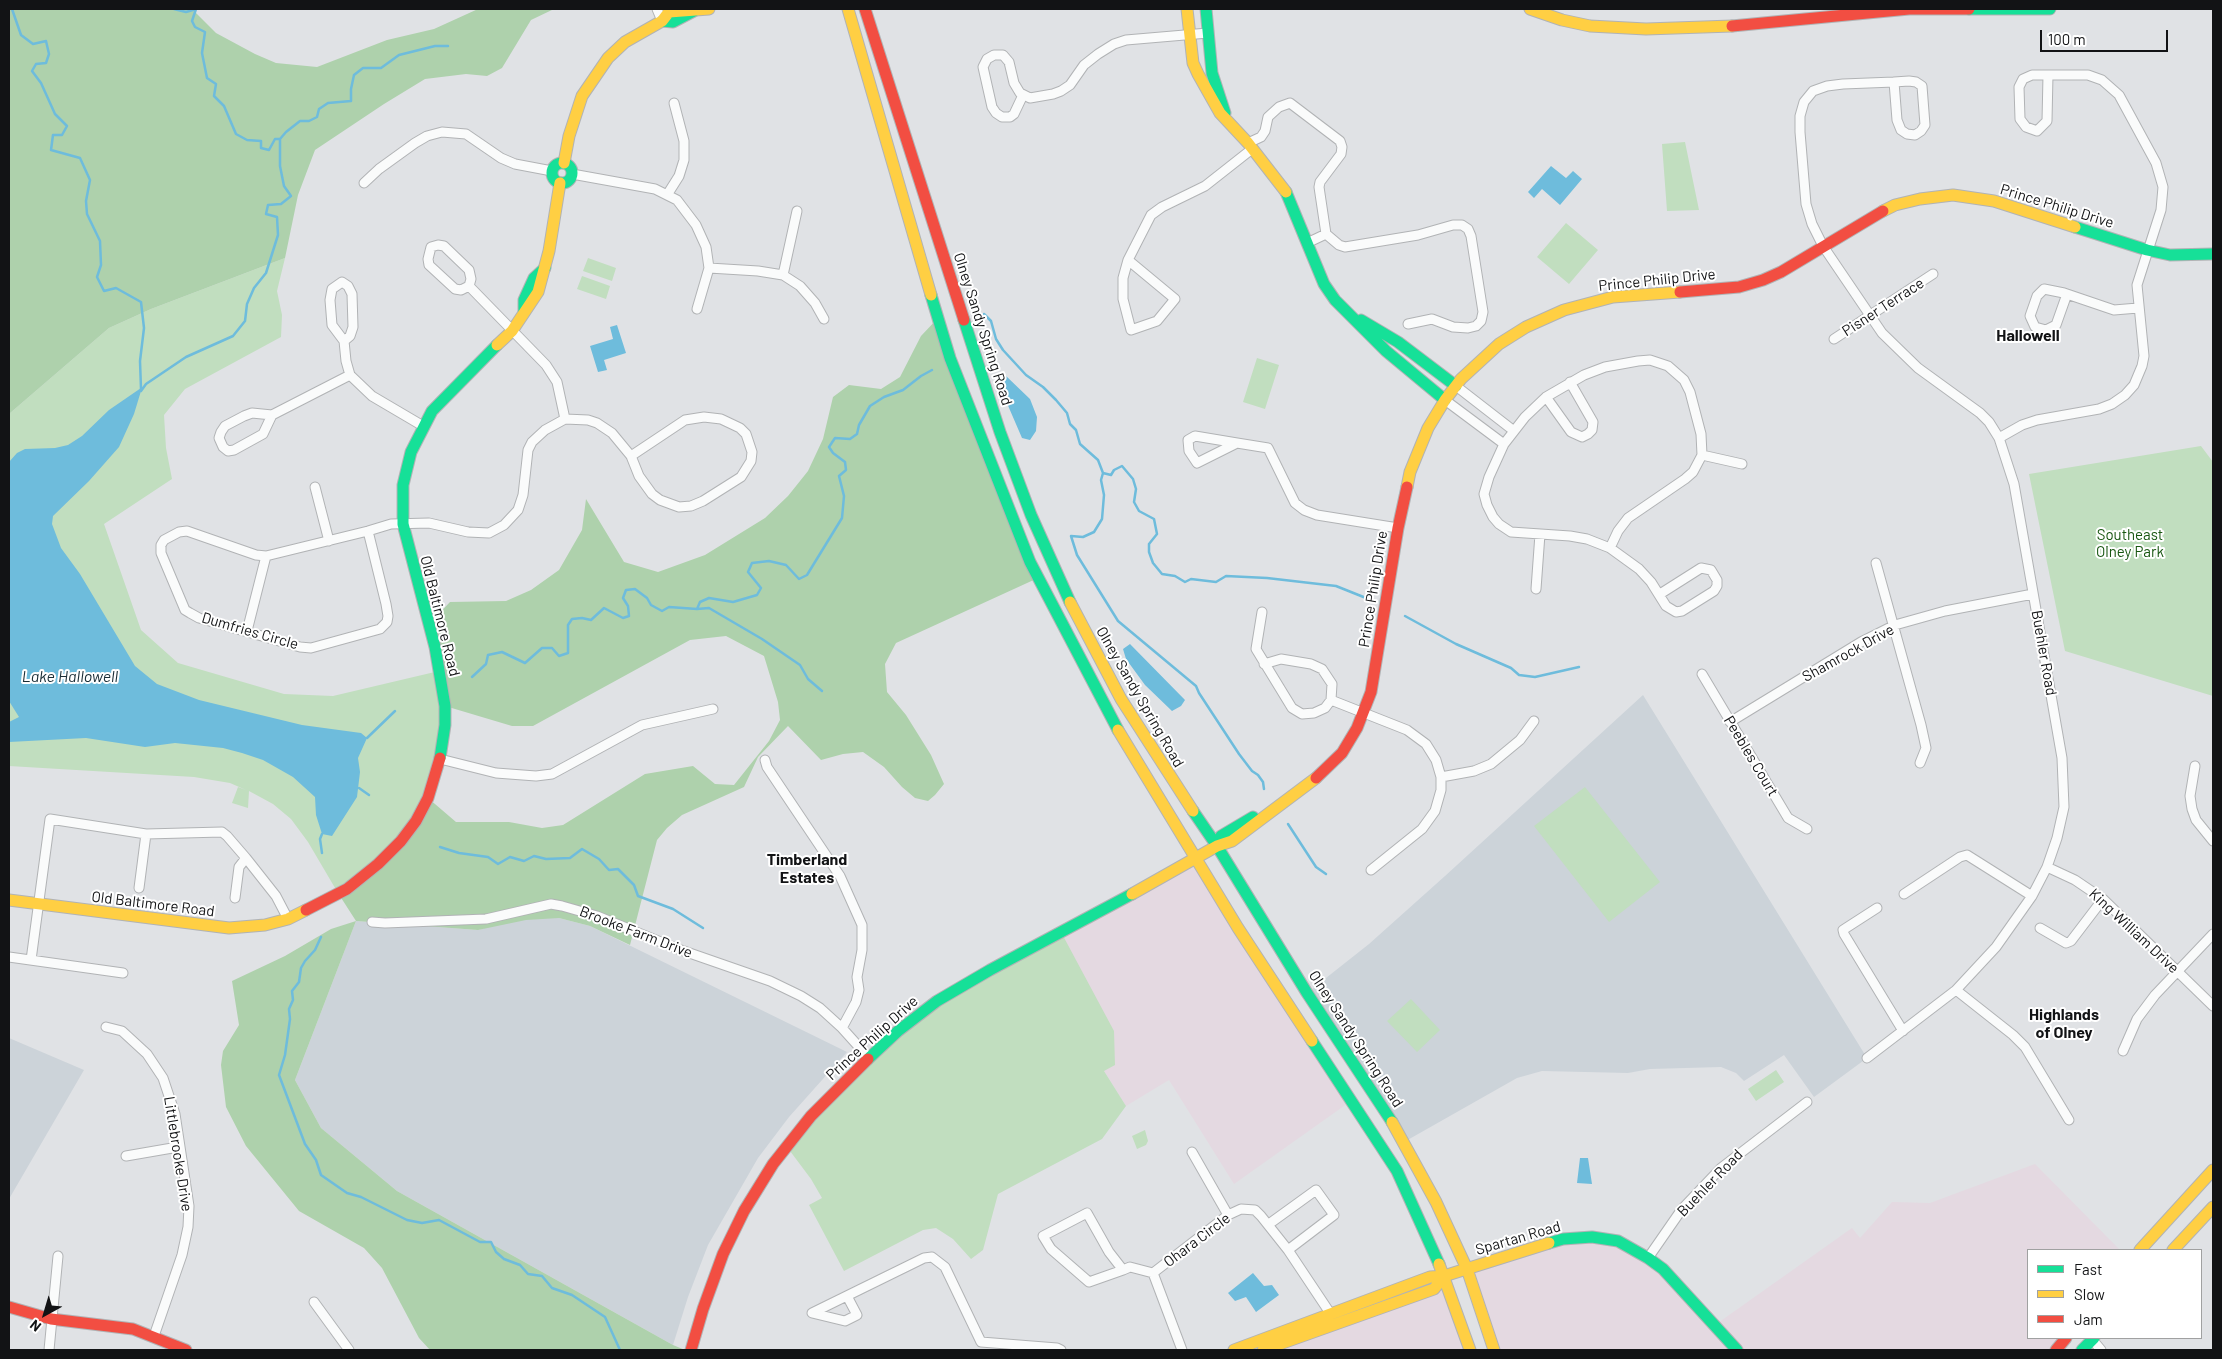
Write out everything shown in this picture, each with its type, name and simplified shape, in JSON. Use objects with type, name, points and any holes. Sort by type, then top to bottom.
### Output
[{"type":"street","points":[[657,9],[662,21]]},
{"type":"street","points":[[564,163],[576,112],[582,96],[608,58],[625,42],[662,21],[668,12],[709,9]]},
{"type":"street","points":[[848,9],[950,358],[1012,519],[1051,606],[1109,715],[1238,928],[1397,1172],[1444,1276],[1470,1350]]},
{"type":"street","name":"Olney Sandy Spring Road","points":[[865,9],[994,414],[1031,515],[1089,641],[1173,783],[1217,846],[1307,993],[1395,1126],[1436,1202],[1467,1269],[1494,1350]]},
{"type":"street","points":[[1187,9],[1189,35],[1196,68],[1213,104],[1230,127],[1250,146],[1288,195],[1324,284],[1347,312],[1386,351],[1445,400],[1504,444]]},
{"type":"street","points":[[1206,9],[1212,73],[1230,127]]},
{"type":"street","points":[[1530,9],[1562,20],[1590,26],[1646,29],[1756,25],[1823,13],[1909,9],[2050,9]]},
{"type":"street","points":[[1023,95],[1014,114],[1010,117],[1002,117],[996,114],[992,107],[983,67],[987,59],[994,55],[1002,55],[1009,62],[1014,83],[1020,93],[1030,98],[1062,91],[1070,85],[1084,65],[1114,44],[1126,40],[1208,33]]},
{"type":"street","points":[[1999,438],[2022,425],[2037,420],[2099,409],[2112,404],[2125,396],[2134,385],[2142,366],[2143,347],[2137,285],[2161,210],[2162,187],[2156,163],[2124,101],[2114,90],[2096,78],[2080,74],[2032,75],[2023,79],[2020,85],[2020,119],[2023,125],[2030,130],[2040,129],[2047,121],[2048,75]]},
{"type":"street","name":"Buehler Road","points":[[1867,1058],[1956,990],[1996,947],[2032,896],[2047,867],[2061,824],[2064,807],[2064,774],[2014,484],[1999,438],[1989,422],[1980,413],[1918,368],[1882,333],[1823,246],[1812,224],[1806,204],[1800,132],[1800,116],[1804,102],[1813,91],[1827,86],[1894,82],[1916,82],[1922,86],[1925,126],[1915,135],[1907,134],[1901,130],[1897,120],[1894,82]]},
{"type":"street","points":[[667,195],[679,176],[684,160],[684,141],[674,103]]},
{"type":"street","points":[[1128,260],[1175,299],[1157,322],[1132,330],[1122,290],[1128,260],[1146,222],[1156,210],[1204,186],[1261,136],[1265,131],[1268,117],[1279,107],[1290,103],[1340,142],[1342,147],[1341,154],[1319,186],[1326,234],[1332,241],[1345,247],[1418,235],[1453,225],[1462,225],[1468,229],[1471,236],[1483,312],[1481,321],[1476,326],[1468,328],[1453,327],[1432,318],[1408,324]]},
{"type":"street","points":[[364,183],[378,169],[415,143],[427,136],[442,132],[466,134],[501,158],[515,164],[552,171]]},
{"type":"street","points":[[564,163],[569,166],[572,174],[569,180],[560,182],[554,178],[552,171],[558,164],[564,163]]},
{"type":"street","points":[[572,174],[639,185],[655,189],[676,200],[696,225],[706,247],[709,268],[697,309]]},
{"type":"street","name":"Old Baltimore Road","points":[[9,900],[163,922],[228,928],[265,925],[288,919],[347,889],[378,864],[401,841],[416,820],[428,798],[440,759],[445,725],[445,706],[435,647],[403,524],[403,486],[411,452],[432,411],[447,393],[512,331],[524,311],[524,300],[534,278],[545,268],[560,182]]},
{"type":"street","name":"Prince Philip Drive","points":[[691,1350],[703,1309],[723,1254],[744,1210],[774,1164],[811,1116],[898,1031],[937,1001],[1217,846],[1221,836],[1275,807],[1311,782],[1335,760],[1352,737],[1365,711],[1374,676],[1398,528],[1410,472],[1428,428],[1445,400],[1479,362],[1499,344],[1526,327],[1564,310],[1613,297],[1739,287],[1763,280],[1781,272],[1880,212],[1895,205],[1920,199],[1953,195],[1994,202],[2147,250],[2170,255],[2213,254]]},
{"type":"street","points":[[783,275],[797,211]]},
{"type":"street","points":[[1307,243],[1326,234]]},
{"type":"street","points":[[444,246],[469,270],[471,279],[469,286],[461,290],[455,289],[429,264],[428,259],[431,247],[444,246]]},
{"type":"street","points":[[709,268],[758,271],[783,275],[800,286],[815,303],[824,319]]},
{"type":"street","name":"Pisner Terrace","points":[[1834,339],[1933,274]]},
{"type":"street","points":[[344,341],[350,336],[353,328],[353,319],[352,294],[348,286],[342,282],[332,289],[330,300],[332,325],[344,341],[346,361],[350,375],[372,396],[423,426]]},
{"type":"street","points":[[469,286],[552,373],[557,382],[565,419],[582,419],[606,428],[632,456],[639,476],[652,494],[670,505],[679,507],[691,506],[741,477],[751,461],[752,452],[746,434],[740,428],[721,420],[704,417],[685,420],[632,456]]},
{"type":"street","points":[[2067,294],[2056,325],[2046,330],[2035,326],[2030,316],[2040,292],[2049,289],[2067,294],[2114,310],[2138,308]]},
{"type":"street","points":[[1347,312],[1398,342],[1514,431]]},
{"type":"street","points":[[1610,548],[1618,531],[1628,518],[1685,479],[1693,472],[1702,455],[1701,434],[1690,392],[1684,380],[1668,366],[1650,360],[1605,367],[1570,382],[1546,397],[1525,417],[1504,444],[1485,488],[1487,506],[1493,517],[1505,528],[1516,532],[1587,539],[1610,548],[1639,569],[1671,610],[1682,611],[1714,591],[1718,586],[1717,580],[1711,570],[1700,568],[1660,594]]},
{"type":"street","points":[[272,415],[263,434],[234,450],[228,450],[223,447],[219,438],[225,426],[252,413],[272,415],[350,375]]},
{"type":"street","points":[[1546,397],[1571,432],[1582,436],[1588,434],[1592,430],[1593,422],[1570,382]]},
{"type":"street","name":"Dumfries Circle","points":[[368,531],[388,616],[387,622],[380,629],[312,648],[199,618],[186,610],[160,553],[164,540],[179,532],[187,531],[256,555],[266,556],[391,524],[429,523],[468,532],[489,533],[498,530],[518,510],[523,495],[528,450],[545,430],[565,419]]},
{"type":"street","points":[[1237,443],[1197,463],[1188,451],[1188,440],[1195,436],[1268,448],[1296,503],[1304,510],[1317,515],[1398,528]]},
{"type":"street","points":[[1702,455],[1742,464]]},
{"type":"street","points":[[315,487],[329,541]]},
{"type":"street","points":[[1536,589],[1540,534]]},
{"type":"street","points":[[247,632],[266,556]]},
{"type":"street","points":[[1876,563],[1922,724],[1926,748],[1920,762]]},
{"type":"street","name":"Shamrock Drive","points":[[1730,722],[1861,642],[1895,625],[1945,611],[2033,594]]},
{"type":"street","points":[[1262,612],[1256,649],[1264,664],[1296,712],[1314,713],[1325,708],[1331,700],[1332,684],[1322,669],[1311,664],[1280,659],[1264,664]]},
{"type":"street","name":"Peebles Court","points":[[1702,674],[1788,818],[1807,830]]},
{"type":"street","points":[[1331,700],[1365,711],[1407,730],[1420,739],[1436,760],[1441,777],[1439,802],[1427,824],[1371,870]]},
{"type":"street","points":[[440,759],[496,773],[536,776],[552,774],[642,725],[713,708]]},
{"type":"street","points":[[1441,777],[1474,771],[1491,764],[1520,740],[1534,721]]},
{"type":"street","points":[[765,760],[767,767],[840,876],[862,925],[862,950],[857,977],[859,990],[856,1002],[842,1028]]},
{"type":"street","points":[[2195,766],[2190,796],[2192,809],[2196,820],[2213,841]]},
{"type":"street","points":[[31,960],[50,819],[146,834],[222,832],[246,858],[276,896],[288,919]]},
{"type":"street","points":[[139,888],[146,834]]},
{"type":"street","points":[[1904,894],[1960,857],[1967,856],[2032,896]]},
{"type":"street","points":[[235,898],[239,867],[246,858]]},
{"type":"street","name":"King William Drive","points":[[2047,867],[2075,880],[2103,899],[2213,1006]]},
{"type":"street","points":[[2040,928],[2061,941],[2066,943],[2071,941],[2103,899]]},
{"type":"street","name":"Brooke Farm Drive","points":[[372,922],[486,918],[551,904],[562,906],[597,916],[678,949],[770,981],[801,996],[820,1008],[842,1028],[869,1058]]},
{"type":"street","points":[[1877,908],[1846,928],[1844,934],[1903,1031]]},
{"type":"street","points":[[2123,1050],[2146,1006],[2213,934]]},
{"type":"street","points":[[9,957],[123,973]]},
{"type":"street","points":[[1956,990],[2013,1035],[2025,1047],[2069,1120]]},
{"type":"street","name":"Littlebrooke Drive","points":[[106,1027],[122,1031],[134,1040],[156,1066],[170,1096],[189,1206],[188,1227],[182,1255],[154,1336]]},
{"type":"street","name":"Buehler Road","points":[[1648,1258],[1682,1209],[1721,1168],[1807,1102]]},
{"type":"street","points":[[126,1156],[178,1147]]},
{"type":"street","points":[[1192,1152],[1228,1215]]},
{"type":"street","points":[[2141,1249],[2213,1170]]},
{"type":"street","points":[[1269,1224],[1316,1190],[1334,1215],[1288,1250]]},
{"type":"street","points":[[2174,1249],[2213,1207]]},
{"type":"street","name":"Ohara Circle","points":[[1182,1350],[1153,1274],[1228,1215],[1242,1209],[1249,1208],[1255,1210],[1269,1224],[1330,1313]]},
{"type":"street","points":[[1123,1270],[1109,1252],[1087,1213],[1043,1236],[1051,1249],[1089,1282],[1123,1270],[1130,1267],[1153,1274]]},
{"type":"street","name":"Spartan Road","points":[[1234,1350],[1430,1277],[1444,1276],[1563,1240],[1592,1237],[1618,1241],[1663,1269],[1737,1350]]},
{"type":"street","points":[[49,1350],[58,1256]]},
{"type":"street","points":[[847,1296],[924,1258],[932,1257],[945,1267],[981,1342],[1062,1350]]},
{"type":"street","name":"Spartan Road","points":[[1264,1350],[1434,1288],[1444,1276]]},
{"type":"street","points":[[314,1302],[349,1350]]},
{"type":"street","points":[[9,1307],[51,1319],[111,1325],[154,1336],[186,1350]]},
{"type":"street","points":[[2056,1350],[2065,1339]]},
{"type":"street","points":[[2082,1350],[2091,1339]]},
{"type":"street","points":[[2093,1339],[2101,1350]]},
{"type":"shaded area","points":[[1643,695],[1867,1058],[1814,1097],[1784,1055],[1744,1081],[1736,1073],[1721,1067],[1650,1069],[1628,1073],[1542,1071],[1517,1078],[1404,1142],[1307,993],[1369,944]]},
{"type":"shaded area","points":[[1196,858],[1351,1101],[1234,1184],[1169,1080],[1126,1106],[1104,1071],[1061,932]]},
{"type":"shaded area","points":[[526,916],[559,918],[590,926],[847,1052],[789,1117],[758,1158],[708,1245],[688,1297],[673,1345],[397,1191],[321,1128],[295,1080],[356,921],[478,930]]},
{"type":"shaded area","points":[[9,1038],[84,1070],[9,1199]]},
{"type":"shaded area","points":[[2035,1164],[2119,1249],[2027,1249],[2027,1339],[2065,1339],[2056,1350],[1494,1350],[1467,1269],[1592,1237],[1633,1248],[1715,1325],[1852,1228],[1860,1238],[1892,1202],[1930,1203]]},
{"type":"shaded area","points":[[1444,1276],[1470,1350],[1248,1350]]},
{"type":"green space","points":[[9,9],[192,9],[216,33],[255,54],[276,63],[317,67],[387,40],[434,29],[478,9],[554,9],[531,20],[502,68],[487,76],[466,74],[425,79],[315,150],[298,195],[285,258],[151,309],[109,328],[9,414]]},
{"type":"green space","points":[[1685,142],[1699,210],[1667,211],[1662,144]]},
{"type":"green space","points":[[1566,223],[1598,250],[1569,284],[1537,257]]},
{"type":"green space","points":[[285,258],[277,291],[282,315],[281,337],[185,389],[164,415],[166,448],[172,479],[104,524],[141,630],[178,663],[284,694],[333,696],[439,671],[445,706],[439,764],[401,841],[338,893],[308,842],[291,819],[273,804],[249,791],[248,808],[232,803],[238,787],[246,790],[230,783],[194,777],[9,766],[9,414],[109,328],[151,309]]},
{"type":"green space","points":[[588,258],[616,268],[612,281],[583,271]]},
{"type":"green space","points":[[582,276],[610,286],[606,299],[577,289]]},
{"type":"green space","points":[[938,318],[1038,578],[896,643],[885,664],[887,692],[906,715],[931,755],[944,784],[935,795],[928,801],[915,798],[884,767],[863,752],[843,754],[821,760],[788,726],[758,757],[744,787],[682,815],[657,840],[630,945],[590,926],[559,918],[526,920],[478,930],[356,921],[338,893],[378,864],[428,798],[456,822],[509,822],[542,828],[563,825],[645,774],[693,766],[715,784],[734,785],[769,741],[780,720],[778,702],[764,656],[726,636],[690,640],[533,726],[512,726],[445,706],[429,624],[450,602],[506,601],[531,590],[559,570],[582,530],[586,499],[624,562],[658,572],[705,555],[765,518],[788,496],[808,471],[823,439],[833,397],[849,385],[881,389],[900,377],[921,336]]},
{"type":"green space","points":[[1257,358],[1279,365],[1265,409],[1243,402]]},
{"type":"green space","name":"Southeast Olney Park","points":[[2201,446],[2213,462],[2213,696],[2065,651],[2029,474]]},
{"type":"green space","points":[[1585,787],[1660,882],[1609,922],[1534,826]]},
{"type":"green space","points":[[356,921],[295,1080],[321,1128],[397,1191],[685,1350],[430,1350],[419,1338],[382,1268],[364,1248],[299,1211],[246,1146],[226,1107],[221,1065],[223,1051],[239,1025],[232,981],[285,956],[331,929]]},
{"type":"green space","points":[[1061,932],[1114,1031],[1115,1065],[1104,1071],[1126,1106],[1102,1139],[998,1194],[983,1250],[971,1259],[953,1239],[936,1228],[923,1230],[844,1271],[809,1205],[822,1198],[811,1179],[787,1147],[811,1116],[937,1001]]},
{"type":"green space","points":[[1411,999],[1440,1030],[1417,1052],[1387,1021]]},
{"type":"green space","points":[[1776,1070],[1784,1082],[1756,1101],[1748,1089]]},
{"type":"green space","points":[[1145,1130],[1148,1141],[1146,1145],[1137,1149],[1132,1136]]},
{"type":"water","points":[[1551,166],[1566,178],[1573,171],[1582,179],[1560,205],[1542,189],[1534,198],[1528,192]]},
{"type":"water","points":[[617,325],[626,353],[604,360],[607,370],[598,372],[590,346],[613,339],[610,327]]},
{"type":"water","points":[[1005,375],[1030,399],[1037,417],[1036,431],[1030,440],[1022,438],[1000,387],[1000,383]]},
{"type":"water","name":"Lake Hallowell","points":[[141,388],[134,414],[119,447],[89,481],[53,516],[52,524],[61,548],[80,574],[135,666],[157,684],[199,700],[302,725],[361,733],[367,738],[358,758],[360,772],[357,797],[332,836],[322,834],[316,815],[315,797],[293,777],[263,760],[242,753],[223,748],[175,743],[145,747],[86,738],[9,742],[9,722],[19,717],[9,701],[9,462],[17,453],[25,449],[55,448],[68,445],[82,436],[109,410]]},
{"type":"water","points":[[1130,644],[1185,700],[1181,706],[1172,711],[1145,685],[1126,659],[1123,649]]},
{"type":"water","points":[[1580,1158],[1588,1158],[1592,1184],[1577,1183]]},
{"type":"water","points":[[1253,1273],[1264,1286],[1272,1285],[1279,1295],[1256,1312],[1246,1297],[1235,1301],[1228,1293]]},
{"type":"waterway","points":[[12,9],[21,35],[33,44],[46,41],[49,54],[46,63],[36,64],[32,71],[41,83],[55,114],[67,126],[62,135],[53,135],[51,150],[80,158],[90,180],[86,201],[87,214],[100,241],[101,265],[97,277],[104,291],[116,288],[141,302],[144,328],[140,361],[141,389]]},
{"type":"waterway","points":[[174,9],[186,12],[196,9],[192,21],[195,27],[205,32],[202,53],[207,78],[216,84],[214,96],[224,106],[236,134],[247,140],[261,141],[261,148],[269,150],[275,139],[280,139]]},
{"type":"waterway","points":[[141,391],[146,384],[186,357],[233,336],[245,321],[247,304],[254,288],[266,273],[278,235],[277,217],[266,214],[268,205],[281,204],[291,196],[284,186],[280,166],[280,139],[286,132],[300,121],[309,121],[317,117],[319,109],[328,103],[351,101],[354,75],[363,68],[381,68],[399,55],[435,46],[448,46]]},
{"type":"waterway","points":[[984,314],[991,321],[996,339],[1003,350],[1026,375],[1043,387],[1067,413],[1070,424],[1076,430],[1080,444],[1098,460],[1103,473],[1111,475],[1114,470],[1122,466],[1133,479],[1136,489],[1134,502],[1139,511],[1154,519],[1157,534],[1149,544],[1149,552],[1153,563],[1162,574],[1175,576],[1185,582],[1191,579],[1216,582],[1226,576],[1267,578],[1336,586],[1366,598]]},
{"type":"waterway","points":[[472,677],[486,664],[488,655],[502,652],[525,663],[542,648],[552,648],[559,656],[568,653],[568,625],[572,619],[582,618],[591,620],[604,608],[623,618],[629,616],[628,606],[623,598],[626,590],[635,589],[647,598],[651,605],[662,611],[669,607],[697,609],[700,602],[709,598],[733,602],[757,595],[761,588],[748,572],[752,563],[769,561],[786,565],[799,579],[807,575],[842,518],[844,496],[839,476],[846,470],[845,462],[833,453],[829,447],[835,438],[850,439],[857,434],[859,425],[870,406],[884,397],[903,390],[932,370]]},
{"type":"waterway","points":[[1103,473],[1101,480],[1104,495],[1102,519],[1094,532],[1083,537],[1071,536],[1077,555],[1118,621],[1196,686],[1239,754],[1263,782],[1264,789]]},
{"type":"waterway","points":[[697,609],[709,608],[762,639],[800,665],[808,679],[822,691]]},
{"type":"waterway","points":[[1405,616],[1456,644],[1511,668],[1519,675],[1535,677],[1579,667]]},
{"type":"waterway","points":[[367,738],[395,711]]},
{"type":"waterway","points":[[359,788],[369,795]]},
{"type":"waterway","points":[[1288,824],[1316,867],[1326,874]]},
{"type":"waterway","points":[[322,834],[320,839],[322,853]]},
{"type":"waterway","points":[[440,847],[459,853],[488,857],[498,864],[510,857],[524,861],[534,856],[546,859],[570,858],[582,849],[599,859],[609,870],[618,869],[634,885],[638,896],[673,909],[703,928]]},
{"type":"waterway","points":[[321,937],[315,950],[301,968],[299,982],[292,991],[293,1000],[289,1009],[290,1019],[285,1055],[279,1075],[305,1144],[316,1160],[321,1175],[347,1193],[361,1197],[407,1220],[422,1223],[439,1220],[480,1242],[491,1242],[496,1252],[504,1259],[520,1265],[528,1274],[542,1276],[552,1288],[572,1295],[605,1317],[620,1350]]},
{"type":"traffic: fast","points":[[1206,9],[1212,73],[1225,113]]},
{"type":"traffic: fast","points":[[1969,9],[2050,9]]},
{"type":"traffic: fast","points":[[662,21],[673,22],[694,11]]},
{"type":"traffic: fast","points":[[562,163],[569,166],[572,173],[569,180],[562,183],[555,180],[552,173],[555,166],[562,163]]},
{"type":"traffic: fast","points":[[1286,192],[1324,284],[1335,300],[1386,351],[1445,400]]},
{"type":"traffic: fast","points":[[2075,227],[2147,250],[2170,255],[2213,254]]},
{"type":"traffic: fast","points":[[524,311],[524,300],[534,278],[545,268]]},
{"type":"traffic: fast","points":[[931,295],[950,358],[1030,562],[1118,730]]},
{"type":"traffic: fast","points":[[964,320],[1000,432],[1031,515],[1070,602]]},
{"type":"traffic: fast","points":[[1361,320],[1398,342],[1456,386]]},
{"type":"traffic: fast","points":[[440,758],[445,725],[445,706],[435,647],[403,524],[403,485],[411,452],[432,411],[497,345]]},
{"type":"traffic: fast","points":[[1193,811],[1217,846],[1307,993],[1392,1122]]},
{"type":"traffic: fast","points":[[1217,846],[1221,836],[1253,817]]},
{"type":"traffic: fast","points":[[868,1059],[898,1031],[937,1001],[990,970],[1132,894]]},
{"type":"traffic: fast","points":[[1312,1041],[1397,1171],[1439,1264]]},
{"type":"traffic: fast","points":[[1549,1243],[1563,1239],[1592,1237],[1618,1241],[1648,1258],[1663,1269],[1737,1350]]},
{"type":"traffic: fast","points":[[2082,1350],[2093,1339]]},
{"type":"traffic: slow","points":[[564,163],[569,136],[582,96],[608,58],[625,42],[662,21],[669,12],[709,9]]},
{"type":"traffic: slow","points":[[848,9],[931,295]]},
{"type":"traffic: slow","points":[[1187,9],[1193,63],[1198,74],[1220,113],[1248,143],[1286,192]]},
{"type":"traffic: slow","points":[[1530,9],[1562,20],[1590,26],[1646,29],[1732,26]]},
{"type":"traffic: slow","points":[[497,345],[512,331],[538,292],[549,251],[560,183]]},
{"type":"traffic: slow","points":[[1883,211],[1895,205],[1920,199],[1953,195],[1994,201],[2075,227]]},
{"type":"traffic: slow","points":[[1407,487],[1410,472],[1428,428],[1445,400],[1461,379],[1499,344],[1526,327],[1564,310],[1613,297],[1680,292]]},
{"type":"traffic: slow","points":[[1070,602],[1121,699],[1193,811]]},
{"type":"traffic: slow","points":[[1118,730],[1238,928],[1312,1041]]},
{"type":"traffic: slow","points":[[1132,894],[1217,846],[1232,841],[1316,778]]},
{"type":"traffic: slow","points":[[9,900],[229,928],[265,925],[288,919],[306,910]]},
{"type":"traffic: slow","points":[[1392,1122],[1436,1202],[1467,1269],[1494,1350]]},
{"type":"traffic: slow","points":[[2141,1249],[2213,1170]]},
{"type":"traffic: slow","points":[[2174,1249],[2213,1207]]},
{"type":"traffic: slow","points":[[1234,1350],[1430,1277],[1444,1276],[1549,1243]]},
{"type":"traffic: slow","points":[[1439,1264],[1470,1350]]},
{"type":"traffic: slow","points":[[1263,1350],[1434,1289],[1444,1276]]},
{"type":"traffic: jam","points":[[865,9],[964,320]]},
{"type":"traffic: jam","points":[[1732,26],[1909,9],[1969,9]]},
{"type":"traffic: jam","points":[[1680,292],[1739,287],[1763,280],[1781,272],[1883,211]]},
{"type":"traffic: jam","points":[[1316,778],[1342,753],[1357,728],[1371,692],[1398,528],[1407,487]]},
{"type":"traffic: jam","points":[[306,910],[347,889],[378,864],[401,841],[416,821],[428,798],[440,758]]},
{"type":"traffic: jam","points":[[691,1350],[703,1309],[723,1254],[744,1211],[773,1164],[811,1116],[868,1059]]},
{"type":"traffic: jam","points":[[9,1307],[51,1319],[133,1329],[186,1350]]},
{"type":"traffic: jam","points":[[2056,1350],[2065,1339]]},
{"type":"district","name":"Hallowell","points":[[2028,336]]},
{"type":"district","name":"Timberland Estates","points":[[807,869]]},
{"type":"district","name":"Highlands of Olney","points":[[2064,1024]]}]
